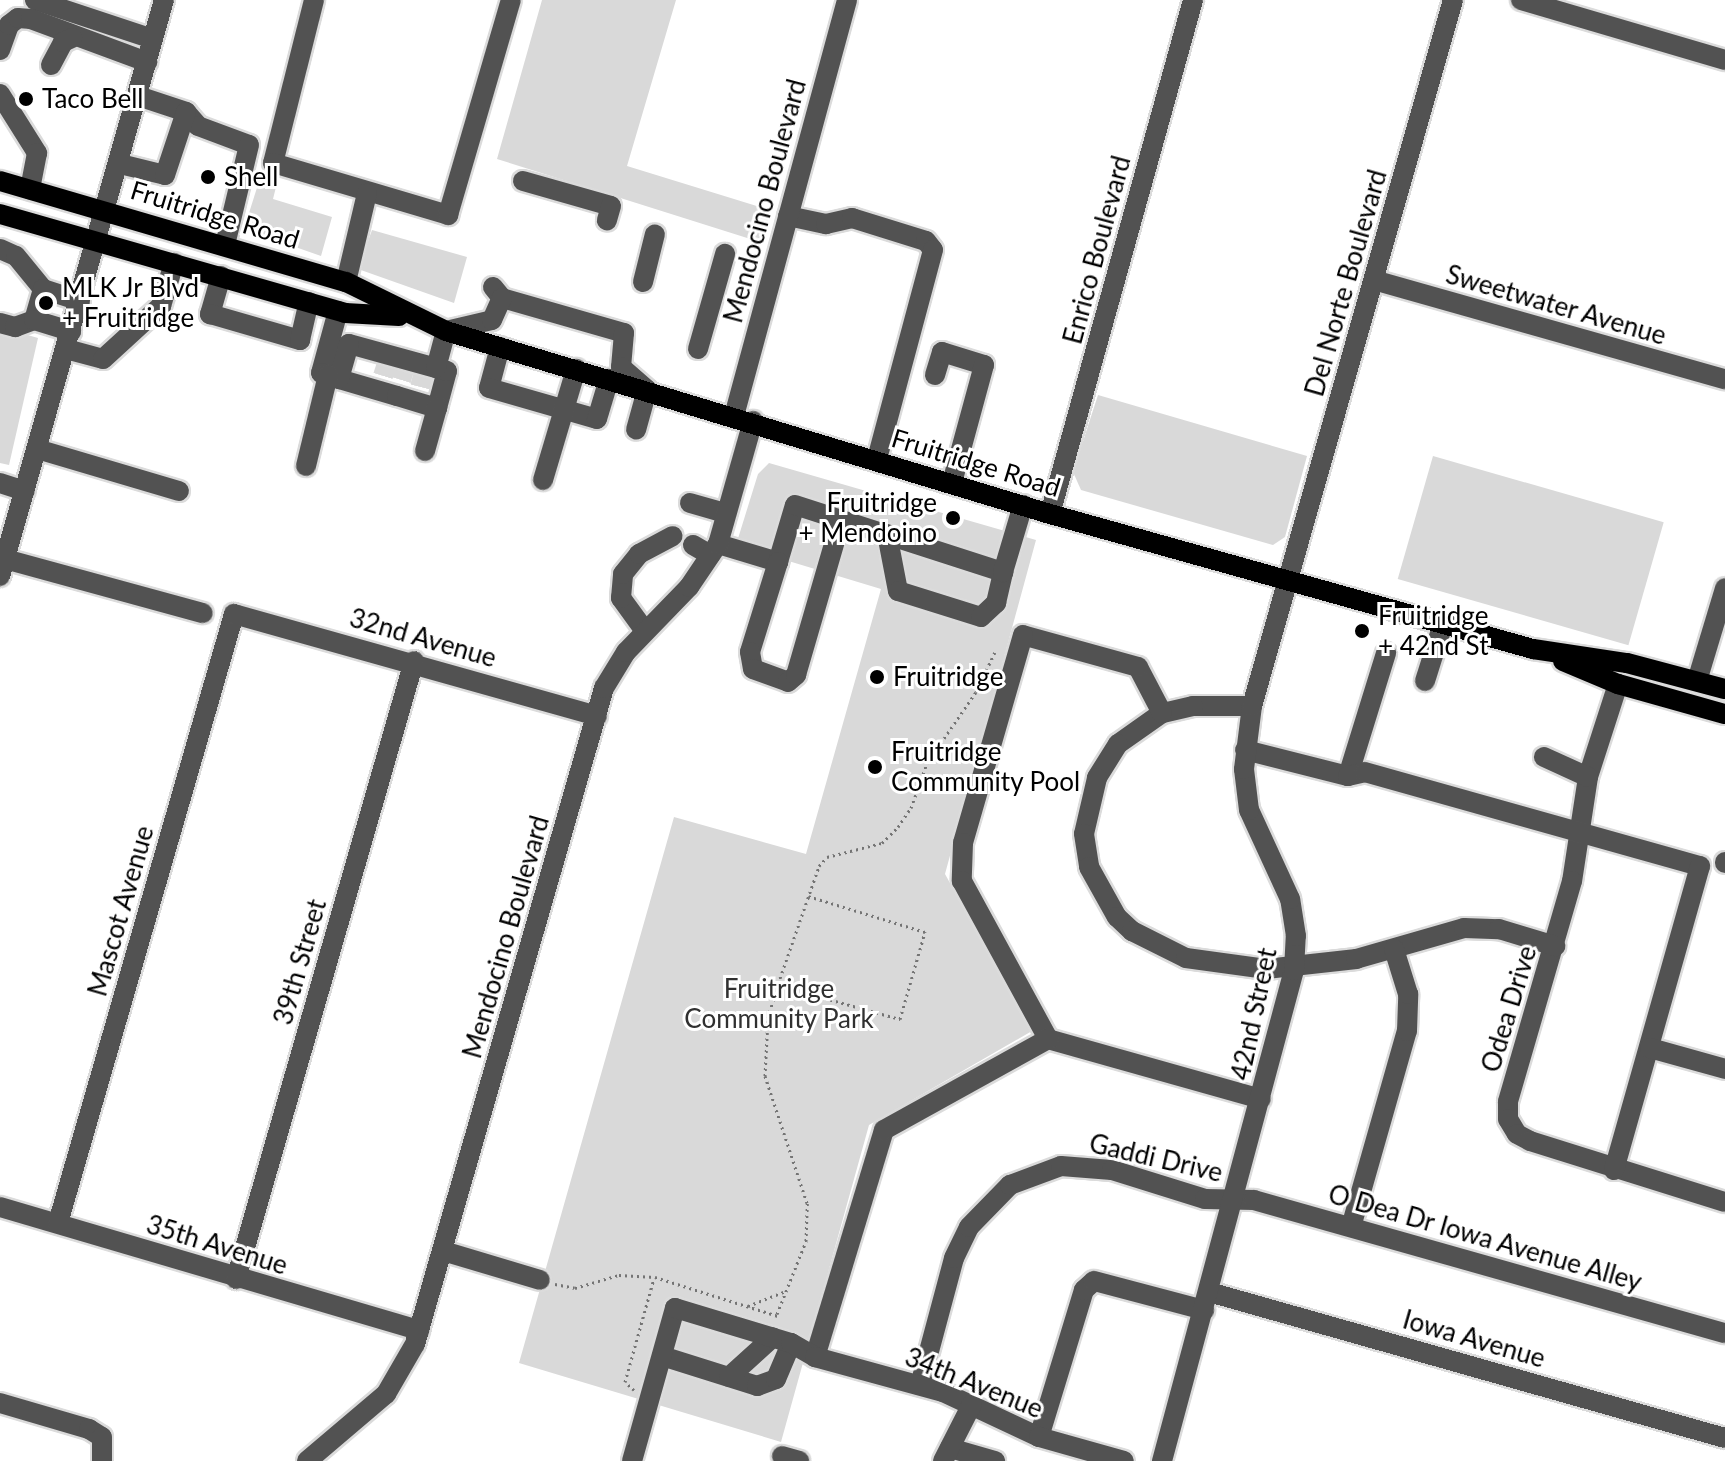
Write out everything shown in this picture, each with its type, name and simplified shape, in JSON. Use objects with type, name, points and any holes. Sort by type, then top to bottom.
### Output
[{"type":"main road","name":"Fruitridge Road","points":[[0,181],[108,210],[346,282],[407,316],[446,331],[877,459],[1050,514],[1533,649],[1725,689]]},
{"type":"main road","name":"Fruitridge Road","points":[[0,214],[338,311],[407,316]]},
{"type":"main road","name":"Fruitridge Road","points":[[1533,649],[1618,684],[1725,714]]},
{"type":"street","points":[[35,0],[153,39]]},
{"type":"street","points":[[164,0],[108,210],[3,568],[203,613]]},
{"type":"street","points":[[314,0],[273,163],[448,215],[511,0]]},
{"type":"street","name":"Mendocino Boulevard","points":[[307,1461],[386,1394],[419,1330],[597,716],[617,666],[645,631],[689,587],[725,513],[788,216],[847,0]]},
{"type":"street","name":"Enrico Boulevard","points":[[1050,514],[1193,0]]},
{"type":"street","name":"Del Norte Boulevard","points":[[1289,580],[1453,0]]},
{"type":"street","points":[[1521,0],[1725,60]]},
{"type":"street","points":[[0,50],[9,25],[18,18],[57,26],[72,38],[147,62]]},
{"type":"street","points":[[51,65],[63,42],[72,38]]},
{"type":"street","points":[[0,94],[37,153],[30,189]]},
{"type":"street","points":[[138,96],[186,112],[198,126],[249,145],[225,245]]},
{"type":"street","points":[[120,164],[165,175],[186,112]]},
{"type":"street","points":[[523,181],[611,206],[607,220]]},
{"type":"street","points":[[346,282],[367,193]]},
{"type":"street","points":[[788,216],[826,224],[852,218],[926,241],[933,250],[877,459]]},
{"type":"street","points":[[643,282],[655,234]]},
{"type":"street","points":[[0,249],[16,256],[43,289],[80,301]]},
{"type":"street","points":[[698,349],[725,254]]},
{"type":"street","points":[[0,323],[15,327],[34,320],[103,359],[161,306],[174,263]]},
{"type":"street","points":[[221,276],[210,314],[300,340],[309,302]]},
{"type":"street","name":"Sweetwater Avenue","points":[[1374,280],[1725,379]]},
{"type":"street","points":[[34,320],[43,289]]},
{"type":"street","points":[[408,378],[446,331],[492,320],[498,292],[624,333],[621,367],[647,390],[636,430]]},
{"type":"street","points":[[338,311],[321,373],[334,377],[408,378]]},
{"type":"street","points":[[306,466],[334,377],[349,344],[408,378],[425,451]]},
{"type":"street","points":[[500,347],[489,388],[597,419],[609,379]]},
{"type":"street","points":[[935,375],[942,352],[984,365],[952,483]]},
{"type":"street","points":[[543,480],[576,369]]},
{"type":"street","points":[[37,449],[179,491]]},
{"type":"street","points":[[0,483],[25,491]]},
{"type":"street","points":[[690,503],[725,513]]},
{"type":"street","points":[[841,520],[796,675],[788,682],[753,669],[750,652],[795,505],[1003,572]]},
{"type":"street","points":[[887,534],[898,591],[981,617],[996,603],[1023,505]]},
{"type":"street","points":[[645,631],[621,598],[623,574],[639,554],[673,536]]},
{"type":"street","points":[[707,548],[778,562]]},
{"type":"street","name":"42nd Street","points":[[1162,1461],[1294,970],[1296,936],[1290,899],[1249,810],[1245,750],[1252,706],[1289,580]]},
{"type":"street","points":[[1697,681],[1725,588]]},
{"type":"street","name":"32nd Avenue","points":[[234,614],[414,661],[597,716]]},
{"type":"street","name":"Mascot Avenue","points":[[58,1223],[234,614]]},
{"type":"street","points":[[1425,681],[1443,624]]},
{"type":"street","points":[[1048,1039],[975,908],[959,862],[1023,635],[1138,667],[1162,713]]},
{"type":"street","points":[[1348,776],[1386,653]]},
{"type":"street","name":"39th Street","points":[[236,1279],[414,661]]},
{"type":"street","name":"Odea Drive","points":[[1618,684],[1588,777],[1581,831],[1555,946],[1508,1102],[1508,1119],[1522,1138],[1614,1170],[1725,1202]]},
{"type":"street","points":[[1252,706],[1193,706],[1162,713],[1118,744],[1089,797],[1084,834],[1096,885],[1132,931],[1186,958],[1294,970],[1394,949],[1430,934],[1464,928],[1499,929],[1555,946]]},
{"type":"street","points":[[1245,750],[1348,776],[1365,772],[1700,866],[1614,1170]]},
{"type":"street","points":[[1544,757],[1588,777]]},
{"type":"street","points":[[1351,1227],[1407,1031],[1408,994],[1394,949]]},
{"type":"street","points":[[632,1461],[662,1356],[757,1386],[776,1379],[796,1347],[884,1130],[1048,1039],[1261,1099]]},
{"type":"street","points":[[1650,1048],[1725,1069]]},
{"type":"street","name":"Gaddi Drive","points":[[920,1385],[960,1242],[979,1213],[1010,1185],[1044,1170],[1087,1166],[1230,1202]]},
{"type":"street","name":"O Dea Dr Iowa Avenue Alley","points":[[1230,1202],[1254,1200],[1725,1333]]},
{"type":"street","name":"35th Avenue","points":[[0,1207],[236,1279],[419,1330]]},
{"type":"street","points":[[443,1251],[540,1280]]},
{"type":"street","name":"Iowa Avenue","points":[[1039,1437],[1084,1290],[1094,1281],[1206,1301],[1725,1438]]},
{"type":"street","name":"34th Avenue","points":[[662,1356],[675,1308],[920,1385],[972,1404],[1039,1437],[1124,1461]]},
{"type":"street","points":[[729,1377],[796,1347]]},
{"type":"street","points":[[0,1403],[102,1437],[102,1461]]},
{"type":"street","points":[[972,1404],[946,1454],[995,1461]]},
{"type":"path","points":[[777,1314],[806,1241],[807,1203],[765,1076],[768,1018],[778,984],[808,896],[827,857],[882,843],[898,827],[911,808],[927,763],[976,692],[995,652]]},
{"type":"path","points":[[778,984],[900,1019],[925,932],[808,896]]},
{"type":"path","points":[[649,1403],[625,1382],[655,1277]]},
{"type":"path","points":[[748,1306],[786,1291]]},
{"type":"green space","points":[[542,0],[676,0],[627,166],[770,210],[763,243],[497,159]]},
{"type":"green space","points":[[260,178],[277,183],[273,199],[332,217],[321,256],[244,229]]},
{"type":"green space","points":[[372,230],[467,257],[454,303],[358,269]]},
{"type":"green space","points":[[0,327],[38,338],[9,465],[0,463]]},
{"type":"green space","points":[[1098,395],[1307,456],[1285,537],[1273,545],[1081,490],[1073,472]]},
{"type":"green space","points":[[1433,456],[1664,522],[1628,645],[1398,579]]},
{"type":"green space","name":"Fruitridge Community Park","points":[[769,463],[1036,540],[945,874],[1032,1031],[869,1125],[781,1442],[519,1363],[674,817],[806,854],[881,589],[736,545],[758,474]]},
{"type":"tunnel","points":[[383,376],[388,361]]},
{"type":"tunnel","points":[[401,380],[405,367]]},
{"type":"tunnel","points":[[420,387],[424,372]]},
{"type":"place","name":"Taco Bell","points":[[26,99]]},
{"type":"place","name":"Shell","points":[[208,177]]},
{"type":"place","name":"MLK Jr Blvd + Fruitridge","points":[[46,303]]},
{"type":"place","name":"Fruitridge + Mendoino","points":[[953,518]]},
{"type":"place","name":"Fruitridge + 42nd St","points":[[1362,631]]},
{"type":"place","name":"Fruitridge","points":[[877,677]]},
{"type":"place","name":"Fruitridge Community Pool","points":[[875,767]]}]
